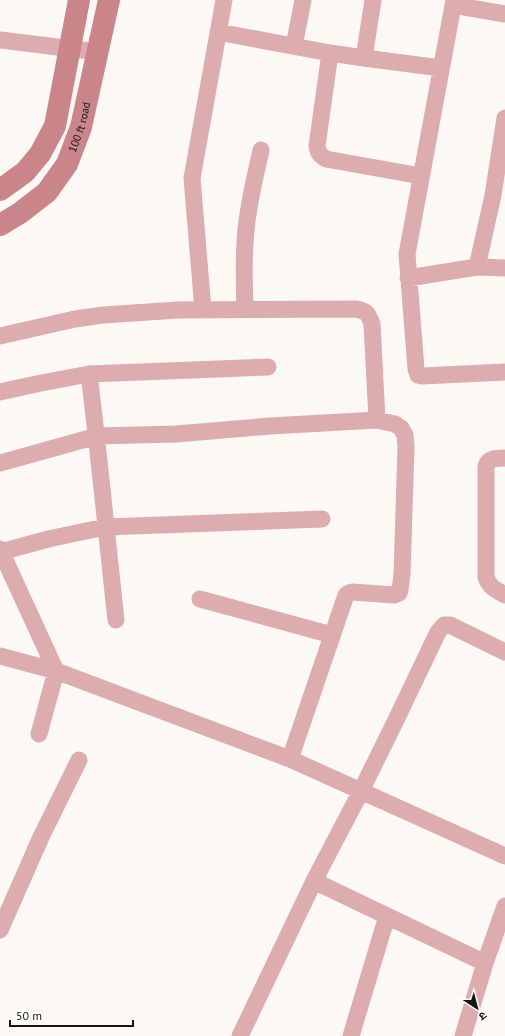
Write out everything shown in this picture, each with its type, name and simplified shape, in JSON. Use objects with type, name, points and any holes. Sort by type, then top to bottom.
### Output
[{"type":"main road","points":[[0,190],[25,172],[40,154],[55,126],[79,0]]},
{"type":"main road","name":"100 ft road","points":[[0,225],[20,213],[47,192],[67,164],[81,127],[109,0]]},
{"type":"street","points":[[203,310],[192,178],[224,0]]},
{"type":"street","points":[[294,46],[303,0]]},
{"type":"street","points":[[364,58],[373,0]]},
{"type":"street","points":[[505,14],[453,2],[407,254],[416,369],[418,375],[505,372]]},
{"type":"street","points":[[218,32],[330,53],[441,68]]},
{"type":"street","points":[[0,40],[98,52]]},
{"type":"street","points":[[330,53],[317,146],[320,155],[326,159],[421,176]]},
{"type":"street","points":[[477,268],[499,195],[505,118]]},
{"type":"street","points":[[245,310],[245,240],[248,209],[261,150]]},
{"type":"street","points":[[408,278],[477,268],[505,268]]},
{"type":"street","points":[[0,336],[75,319],[103,315],[178,310],[355,309],[365,311],[369,315],[372,324],[376,420]]},
{"type":"street","points":[[0,392],[89,374],[268,367]]},
{"type":"street","points":[[89,374],[116,620]]},
{"type":"street","points":[[0,463],[97,436],[176,434],[270,426],[376,420],[395,424],[401,428],[405,435],[406,447],[402,566],[399,593],[394,595],[352,592],[345,597],[290,759]]},
{"type":"street","points":[[505,458],[489,460],[486,464],[486,577],[487,582],[491,587],[505,595]]},
{"type":"street","points":[[39,734],[56,671],[1,550],[105,527],[322,519]]},
{"type":"street","points":[[200,599],[332,635]]},
{"type":"street","points":[[240,1036],[314,881],[361,791],[438,632],[444,625],[450,625],[505,652]]},
{"type":"street","points":[[0,656],[56,671],[290,759],[505,856]]},
{"type":"street","points":[[0,930],[41,837],[79,760]]},
{"type":"street","points":[[314,881],[485,963]]},
{"type":"street","points":[[463,1036],[485,963],[498,949],[505,906]]},
{"type":"street","points":[[351,1036],[387,916]]}]
